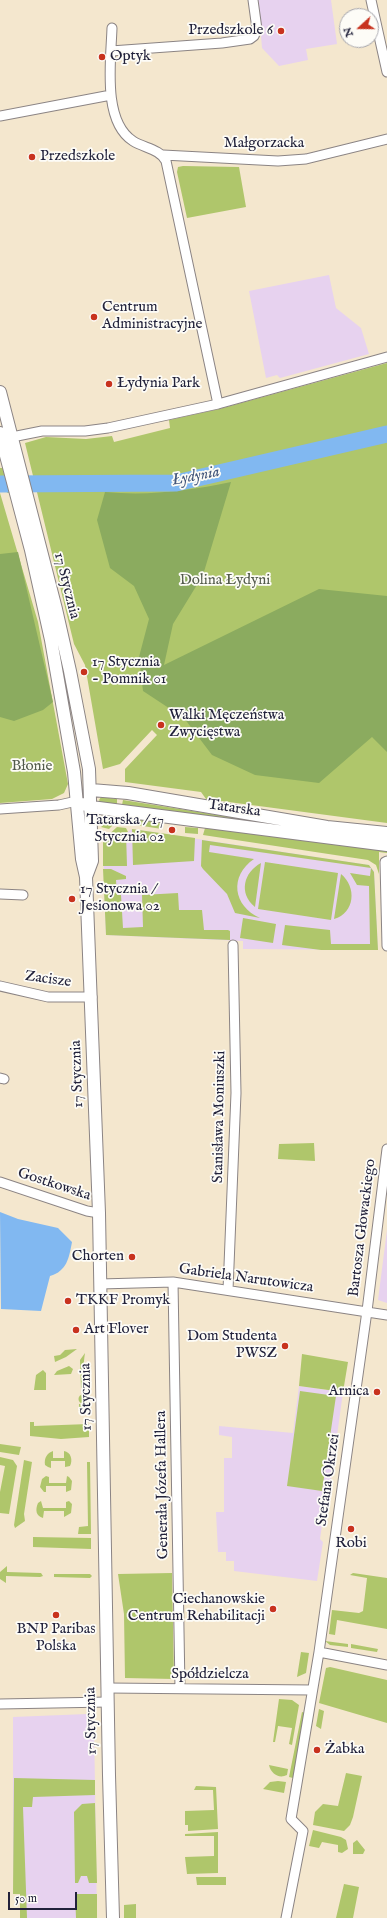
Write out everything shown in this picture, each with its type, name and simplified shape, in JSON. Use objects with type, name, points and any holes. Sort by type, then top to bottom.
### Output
[{"type":"main road","name":"17 Stycznia","points":[[0,392],[3,435],[12,460],[70,671],[89,769],[91,790],[92,861],[86,877]]},
{"type":"main road","name":"17 Stycznia","points":[[24,505],[51,640],[74,772],[82,859],[86,877],[92,998],[99,1213],[108,1702],[114,1918]]},
{"type":"main road","points":[[77,801],[91,790]]},
{"type":"main road","name":"Tatarska","points":[[91,790],[128,793],[327,827],[387,833]]},
{"type":"main road","name":"Tatarska","points":[[77,801],[91,807],[387,846]]},
{"type":"street","points":[[111,51],[222,43],[250,38],[254,36],[257,29],[253,0]]},
{"type":"street","points":[[371,0],[387,72]]},
{"type":"street","points":[[112,28],[111,95],[117,124],[133,141],[163,155],[171,179],[218,404]]},
{"type":"street","points":[[0,116],[111,95]]},
{"type":"street","name":"Małgorzacka","points":[[163,155],[278,161],[299,160],[387,139]]},
{"type":"street","points":[[3,435],[42,431],[108,428],[218,404],[387,357]]},
{"type":"street","points":[[0,809],[59,805],[77,801]]},
{"type":"street","points":[[386,862],[387,946]]},
{"type":"street","points":[[0,894],[24,895]]},
{"type":"street","name":"Stanisława Moniuszki","points":[[228,1290],[236,1093],[233,945]]},
{"type":"street","name":"Zacisze","points":[[0,986],[48,997],[92,998]]},
{"type":"street","name":"Bartosza Głowackiego","points":[[367,1311],[387,1149]]},
{"type":"street","name":"Gostkowska","points":[[0,1182],[87,1211],[99,1213]]},
{"type":"street","name":"Gabriela Narutowicza","points":[[100,1284],[173,1282],[387,1315]]},
{"type":"street","name":"Generała Józefa Hallera","points":[[173,1282],[180,1688]]},
{"type":"street","name":"Stefana Okrzei","points":[[312,1690],[319,1652],[367,1311]]},
{"type":"street","points":[[319,1652],[387,1665]]},
{"type":"street","name":"Spółdzielcza","points":[[108,1688],[312,1690]]},
{"type":"street","points":[[286,1918],[303,1831],[292,1819],[312,1690]]},
{"type":"street","points":[[0,1704],[108,1702]]},
{"type":"shaded area","points":[[258,0],[331,0],[337,44],[306,49],[308,60],[279,66],[262,48]]},
{"type":"shaded area","points":[[329,275],[336,308],[361,328],[369,354],[280,378],[277,375],[266,378],[249,291]]},
{"type":"shaded area","points":[[132,829],[369,865],[374,871],[378,950],[243,949],[243,941],[106,935],[103,849]]},
{"type":"shaded area","points":[[387,1230],[387,1303],[378,1300]]},
{"type":"shaded area","points":[[299,1386],[343,1392],[326,1516],[323,1518],[320,1539],[323,1542],[317,1581],[234,1571],[234,1561],[226,1561],[226,1552],[218,1552],[216,1512],[224,1512],[224,1458],[232,1458],[232,1437],[219,1435],[219,1426],[293,1433]]},
{"type":"shaded area","points":[[87,1714],[94,1722],[97,1918],[20,1918],[20,1894],[13,1894],[13,1717]]},
{"type":"green space","points":[[178,167],[239,167],[246,207],[187,218],[177,172]]},
{"type":"green space","name":"Dolina Łydyni","points":[[387,363],[387,823],[206,799],[201,792],[125,782],[125,769],[157,735],[152,730],[120,764],[103,769],[85,665],[74,644],[25,443],[46,437],[86,439],[112,436],[114,442],[170,428],[169,420],[219,409]]},
{"type":"green space","points":[[0,468],[20,468],[26,493],[8,493],[0,488]]},
{"type":"green space","points":[[231,482],[203,575],[173,624],[164,665],[319,589],[387,596],[387,752],[372,737],[319,783],[255,775],[212,755],[184,718],[143,691],[139,657],[149,619],[134,586],[110,568],[97,520],[105,492],[168,492]]},
{"type":"green space","name":"Błonie","points":[[0,493],[38,622],[68,784],[64,793],[52,799],[0,803]]},
{"type":"green space","points":[[18,552],[53,702],[43,710],[14,721],[0,717],[0,554]]},
{"type":"green space","points":[[101,797],[117,799],[117,804],[100,802],[99,800]]},
{"type":"green space","points":[[123,800],[287,826],[387,838],[387,840],[122,805]]},
{"type":"green space","points":[[122,815],[162,824],[162,829],[120,822]]},
{"type":"green space","points":[[113,816],[113,825],[109,829],[101,827]]},
{"type":"green space","points":[[117,827],[126,828],[128,832],[126,833],[127,866],[103,866],[103,840]]},
{"type":"green space","points":[[185,827],[198,828],[198,834],[185,833]]},
{"type":"green space","points":[[205,828],[387,851],[387,853],[379,852],[379,874],[376,865],[368,860],[203,835]]},
{"type":"green space","points":[[132,829],[195,838],[194,861],[133,865]]},
{"type":"green space","points":[[202,840],[369,865],[374,872],[378,950],[321,950],[282,945],[285,925],[330,930],[331,944],[370,944],[369,886],[357,885],[350,873],[370,876],[371,868],[210,845],[209,852],[254,859],[246,866],[241,874],[238,882],[238,890],[240,899],[244,906],[251,913],[260,918],[235,913],[227,894],[201,866]]},
{"type":"green space","points":[[265,862],[338,873],[331,920],[258,909]]},
{"type":"green space","points":[[261,863],[255,907],[246,895],[245,883],[250,872]]},
{"type":"green space","points":[[103,869],[111,869],[126,876],[126,879],[116,880],[117,895],[121,895],[123,928],[143,927],[142,895],[178,893],[179,910],[202,910],[204,930],[228,930],[230,931],[230,940],[106,935]]},
{"type":"green space","points":[[341,874],[350,886],[350,906],[341,916],[334,919]]},
{"type":"green space","points":[[243,918],[276,924],[273,943],[240,938]]},
{"type":"green space","points":[[314,1143],[315,1161],[278,1159],[279,1144]]},
{"type":"green space","points":[[77,1349],[66,1357],[55,1362],[54,1356],[60,1355],[65,1350]]},
{"type":"green space","points":[[85,1353],[84,1371],[87,1388],[81,1388],[80,1360]]},
{"type":"green space","points":[[302,1354],[348,1362],[343,1392],[299,1386]]},
{"type":"green space","points":[[69,1366],[73,1369],[71,1374],[54,1375],[57,1371]]},
{"type":"green space","points":[[43,1370],[46,1373],[46,1390],[34,1390],[36,1375]]},
{"type":"green space","points":[[300,1391],[336,1396],[322,1491],[287,1486]]},
{"type":"green space","points":[[83,1394],[88,1399],[83,1404],[78,1399]]},
{"type":"green space","points":[[79,1404],[89,1404],[89,1411],[79,1412]]},
{"type":"green space","points":[[30,1422],[34,1422],[34,1426],[89,1424],[89,1437],[61,1439],[30,1436]]},
{"type":"green space","points":[[0,1444],[21,1447],[19,1455],[0,1452]]},
{"type":"green space","points":[[53,1451],[53,1458],[64,1458],[64,1451],[68,1453],[71,1459],[70,1466],[65,1467],[65,1461],[51,1461],[51,1468],[45,1465],[46,1456]]},
{"type":"green space","points":[[0,1457],[13,1460],[17,1466],[9,1514],[0,1513],[0,1492],[5,1466],[0,1465]]},
{"type":"green space","points":[[24,1460],[32,1462],[24,1514],[25,1521],[15,1528],[14,1525]]},
{"type":"green space","points":[[87,1462],[90,1462],[91,1534],[78,1534],[79,1527],[88,1526]]},
{"type":"green space","points":[[46,1476],[49,1477],[49,1483],[66,1483],[67,1476],[69,1477],[72,1481],[71,1490],[66,1492],[66,1486],[46,1486],[46,1492],[44,1492],[40,1487],[42,1479]]},
{"type":"green space","points":[[41,1501],[43,1508],[66,1508],[66,1502],[69,1501],[72,1504],[71,1513],[64,1517],[64,1511],[44,1511],[43,1518],[36,1510],[38,1503]]},
{"type":"green space","points":[[33,1537],[91,1538],[91,1549],[33,1547]]},
{"type":"green space","points":[[7,1566],[7,1572],[41,1573],[43,1576],[6,1576],[6,1583],[0,1579],[0,1572]]},
{"type":"green space","points":[[172,1573],[174,1679],[125,1678],[124,1614],[118,1574]]},
{"type":"green space","points":[[353,1573],[387,1578],[387,1629],[337,1620],[335,1635],[329,1634],[332,1610],[359,1613],[363,1611],[367,1578],[350,1575]]},
{"type":"green space","points":[[54,1574],[90,1574],[92,1576],[90,1578],[54,1577]]},
{"type":"green space","points":[[325,1641],[348,1644],[348,1647],[330,1645]]},
{"type":"green space","points":[[351,1644],[378,1649],[377,1652],[351,1648]]},
{"type":"green space","points":[[301,1652],[309,1653],[306,1673],[297,1677]]},
{"type":"green space","points":[[330,1667],[387,1680],[387,1723],[319,1703],[326,1668]]},
{"type":"green space","points":[[279,1699],[292,1700],[299,1705],[292,1745],[289,1744],[292,1728],[278,1726],[275,1742],[273,1742]]},
{"type":"green space","points":[[319,1709],[324,1711],[321,1729],[316,1726]]},
{"type":"green space","points":[[302,1712],[305,1713],[293,1778],[289,1777]]},
{"type":"green space","points":[[269,1765],[288,1769],[287,1775],[276,1775],[273,1773]]},
{"type":"green space","points":[[346,1773],[362,1776],[350,1825],[344,1831],[313,1825],[315,1812],[323,1804],[338,1806]]},
{"type":"green space","points":[[14,1778],[95,1780],[95,1795],[33,1797],[32,1807],[23,1807],[27,1918],[20,1918],[20,1894],[13,1894]]},
{"type":"green space","points":[[270,1782],[286,1782],[284,1793],[263,1789]]},
{"type":"green space","points":[[196,1786],[216,1787],[218,1829],[188,1831],[188,1825],[185,1825],[185,1811],[214,1810],[213,1790],[194,1790]]},
{"type":"green space","points":[[95,1803],[97,1883],[89,1883],[87,1876],[81,1876],[78,1883],[75,1883],[74,1812],[82,1804]]},
{"type":"green space","points":[[313,1830],[341,1837],[346,1840],[348,1849],[342,1853],[338,1852],[338,1845],[322,1842],[319,1848],[309,1846]]},
{"type":"green space","points":[[218,1832],[218,1873],[187,1874],[185,1857],[214,1856],[214,1836],[185,1836],[185,1834]]},
{"type":"green space","points":[[357,1840],[365,1850],[363,1854],[353,1854],[353,1843]]},
{"type":"green space","points":[[196,1877],[226,1877],[226,1885],[197,1885]]},
{"type":"green space","points":[[344,1884],[359,1887],[353,1918],[336,1918]]},
{"type":"green space","points":[[75,1894],[97,1894],[97,1918],[76,1918]]},
{"type":"green space","points":[[136,1904],[136,1918],[124,1918],[124,1905]]},
{"type":"water","points":[[0,1212],[18,1219],[58,1228],[72,1242],[64,1267],[56,1274],[50,1276],[41,1311],[1,1309]]},
{"type":"waterway","name":"Łydynia","points":[[0,484],[176,483],[387,434]]},
{"type":"place","name":"Przedszkole 6","points":[[281,31]]},
{"type":"place","name":"Optyk","points":[[102,57]]},
{"type":"place","name":"Przedszkole","points":[[32,157]]},
{"type":"place","name":"Centrum Administracyjne","points":[[94,317]]},
{"type":"place","name":"Łydynia Park","points":[[109,384]]},
{"type":"place","name":"17 Stycznia - Pomnik 01","points":[[84,672]]},
{"type":"place","name":"Walki Męczeństwa Zwycięstwa","points":[[161,725]]},
{"type":"place","name":"Tatarska / 17 Stycznia 02","points":[[172,830]]},
{"type":"place","name":"17 Stycznia / Jesionowa 02","points":[[72,899]]},
{"type":"place","name":"Chorten","points":[[132,1257]]},
{"type":"place","name":"TKKF Promyk","points":[[68,1301]]},
{"type":"place","name":"Art Flover","points":[[76,1330]]},
{"type":"place","name":"Dom Studenta PWSZ","points":[[285,1346]]},
{"type":"place","name":"Arnica","points":[[377,1392]]},
{"type":"place","name":"Robi","points":[[351,1529]]},
{"type":"place","name":"Ciechanowskie Centrum Rehabilitacji","points":[[273,1609]]},
{"type":"place","name":"BNP Paribas Polska","points":[[56,1615]]},
{"type":"place","name":"Żabka","points":[[317,1750]]}]
